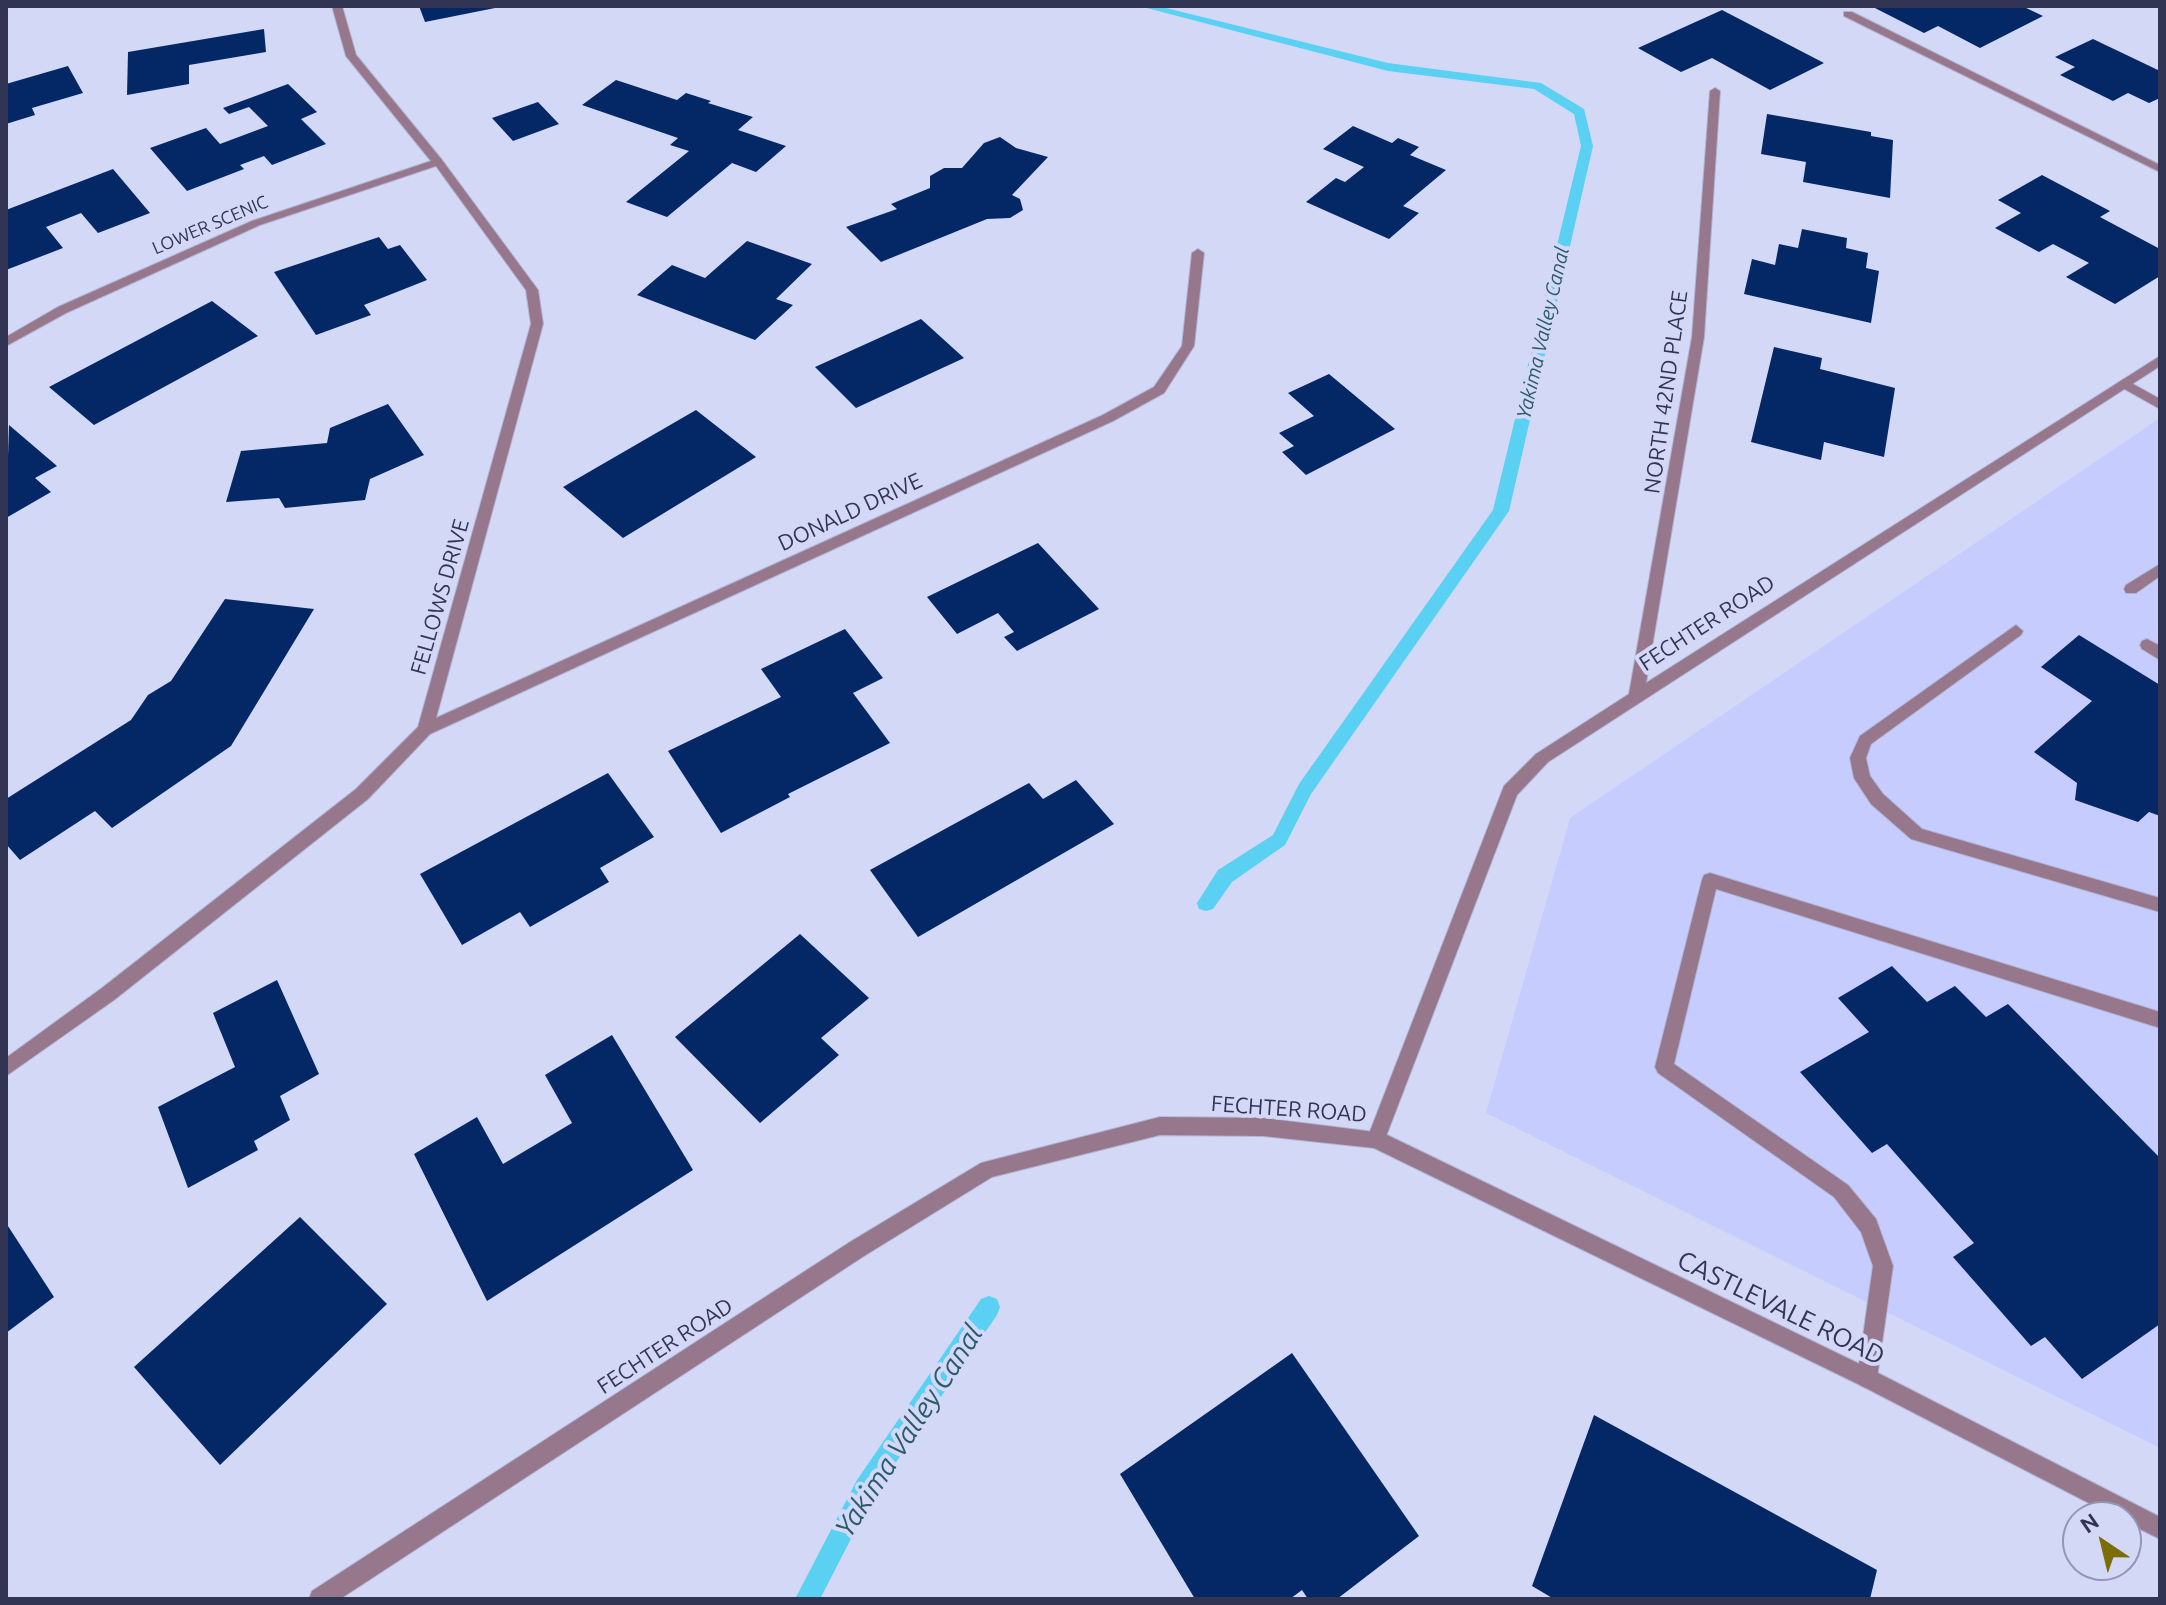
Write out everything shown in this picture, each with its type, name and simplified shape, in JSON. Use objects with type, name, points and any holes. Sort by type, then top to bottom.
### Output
[{"type":"street","name":"FELLOWS DRIVE","points":[[6,1068],[108,994],[362,794],[425,730],[537,324],[532,290],[438,162],[351,56],[337,6]]},
{"type":"street","points":[[1848,14],[2160,169]]},
{"type":"street","name":"NORTH 42ND PLACE","points":[[1636,697],[1698,337],[1715,91]]},
{"type":"street","name":"LOWER SCENIC","points":[[6,342],[62,310],[256,223],[438,162]]},
{"type":"street","name":"DONALD DRIVE","points":[[425,730],[1108,418],[1159,390],[1188,346],[1198,253]]},
{"type":"street","name":"FECHTER ROAD","points":[[320,1599],[857,1249],[988,1169],[1160,1126],[1263,1127],[1376,1139],[1510,791],[1542,758],[2160,360]]},
{"type":"street","points":[[2124,383],[2160,405]]},
{"type":"street","points":[[2131,589],[2160,569]]},
{"type":"street","points":[[2016,631],[1865,740],[1858,758],[1862,778],[1877,799],[1917,834],[2160,905]]},
{"type":"street","points":[[1867,1378],[1883,1266],[1869,1226],[1841,1191],[1664,1067],[1710,880],[2160,1020]]},
{"type":"street","name":"CASTLEVALE ROAD","points":[[1376,1139],[1867,1378],[2160,1528]]},
{"type":"shaded area","points":[[2160,418],[2160,1448],[1486,1113],[1570,818]]},
{"type":"building","points":[[419,6],[500,6],[500,7],[425,22]]},
{"type":"building","points":[[1871,6],[2022,6],[2043,16],[1980,48],[1938,26],[1924,33]]},
{"type":"building","points":[[1722,10],[1824,63],[1770,90],[1712,58],[1681,72],[1638,48]]},
{"type":"building","points":[[264,29],[266,52],[189,65],[189,84],[127,95],[128,52]]},
{"type":"building","points":[[2093,39],[2160,71],[2160,98],[2149,103],[2128,93],[2113,101],[2060,75],[2075,67],[2055,57]]},
{"type":"building","points":[[68,66],[83,93],[32,108],[35,115],[6,124],[6,84]]},
{"type":"building","points":[[616,80],[677,100],[686,93],[753,117],[738,130],[786,146],[756,172],[732,163],[667,217],[626,202],[689,151],[670,145],[678,138],[582,105]]},
{"type":"building","points":[[288,84],[317,112],[301,119],[326,144],[272,165],[264,156],[240,165],[244,169],[187,191],[150,148],[206,128],[220,144],[268,126],[249,107],[229,114],[223,108]]},
{"type":"building","points":[[538,102],[559,124],[513,141],[492,118]]},
{"type":"building","points":[[1767,114],[1871,132],[1871,136],[1893,140],[1890,198],[1803,182],[1806,162],[1761,154]]},
{"type":"building","points":[[1353,126],[1392,143],[1398,138],[1419,147],[1410,155],[1446,170],[1403,206],[1419,213],[1389,239],[1306,202],[1336,178],[1345,182],[1364,167],[1323,149]]},
{"type":"building","points":[[1000,137],[1016,148],[1048,157],[1012,195],[1020,199],[1023,210],[1010,218],[987,219],[881,262],[846,227],[897,209],[891,204],[930,188],[930,176],[944,168],[962,168],[984,143]]},
{"type":"building","points":[[113,169],[150,213],[98,233],[81,213],[46,227],[63,248],[6,270],[6,210]]},
{"type":"building","points":[[2042,175],[2110,211],[2100,217],[2160,249],[2160,276],[2115,304],[2066,277],[2089,263],[2053,244],[2039,252],[1995,228],[2021,213],[1998,200]]},
{"type":"building","points":[[1802,229],[1847,238],[1846,248],[1868,253],[1866,268],[1879,271],[1871,323],[1744,294],[1752,259],[1775,265],[1779,244],[1798,248]]},
{"type":"building","points":[[379,237],[388,249],[400,245],[427,280],[364,305],[371,315],[316,335],[274,272]]},
{"type":"building","points":[[747,241],[812,264],[776,299],[793,305],[755,340],[637,295],[672,265],[705,278]]},
{"type":"building","points":[[212,301],[258,336],[94,425],[49,387]]},
{"type":"building","points":[[921,319],[964,358],[856,408],[815,367]]},
{"type":"building","points":[[1774,347],[1822,358],[1820,369],[1895,388],[1884,457],[1824,442],[1821,460],[1751,442]]},
{"type":"building","points":[[1329,374],[1395,429],[1306,475],[1282,452],[1294,446],[1279,433],[1314,416],[1288,393]]},
{"type":"building","points":[[388,404],[424,455],[370,479],[365,500],[285,508],[279,498],[226,502],[241,451],[327,443],[330,428]]},
{"type":"building","points":[[696,410],[756,457],[623,538],[563,487]]},
{"type":"building","points":[[9,425],[57,466],[35,478],[51,492],[6,518]]},
{"type":"building","points":[[1038,543],[1099,609],[1017,651],[1004,637],[1014,632],[998,613],[957,634],[927,597]]},
{"type":"building","points":[[225,599],[314,609],[231,746],[112,828],[95,811],[20,860],[6,844],[6,799],[131,720],[148,695],[171,681]]},
{"type":"building","points":[[845,629],[883,678],[853,693],[890,743],[788,794],[790,797],[721,833],[668,751],[781,697],[761,669]]},
{"type":"building","points":[[2079,635],[2160,685],[2160,816],[2149,812],[2138,822],[2075,800],[2077,783],[2034,752],[2092,701],[2041,667]]},
{"type":"building","points":[[608,773],[654,837],[600,868],[609,882],[530,927],[520,912],[462,945],[420,874]]},
{"type":"building","points":[[1076,780],[1114,824],[918,937],[870,870],[1029,783],[1043,799]]},
{"type":"building","points":[[800,934],[869,998],[821,1038],[839,1055],[760,1123],[675,1037]]},
{"type":"building","points":[[1892,966],[1927,1002],[1955,986],[1986,1017],[2008,1004],[2160,1158],[2160,1324],[2082,1379],[2045,1337],[2031,1346],[1953,1257],[1974,1243],[1887,1144],[1872,1153],[1800,1072],[1869,1032],[1838,998]]},
{"type":"building","points":[[277,980],[319,1074],[280,1096],[290,1120],[254,1141],[258,1150],[188,1188],[158,1107],[235,1067],[213,1013]]},
{"type":"building","points":[[612,1035],[693,1170],[487,1301],[414,1154],[477,1117],[503,1164],[572,1123],[545,1075]]},
{"type":"building","points":[[300,1217],[387,1304],[220,1465],[134,1367]]},
{"type":"building","points":[[6,1223],[54,1297],[6,1333]]},
{"type":"building","points":[[1292,1353],[1419,1536],[1337,1599],[1308,1599],[1302,1590],[1290,1599],[1195,1599],[1120,1474]]},
{"type":"building","points":[[1594,1415],[1877,1570],[1870,1599],[1554,1599],[1532,1586]]},
{"type":"waterway","name":"Yakima Valley Canal","points":[[1145,6],[1388,67],[1537,86],[1580,112],[1587,146],[1501,511],[1305,789],[1279,840],[1225,876],[1206,903]]},
{"type":"waterway","name":"Yakima Valley Canal","points":[[807,1599],[865,1488],[989,1307]]}]
